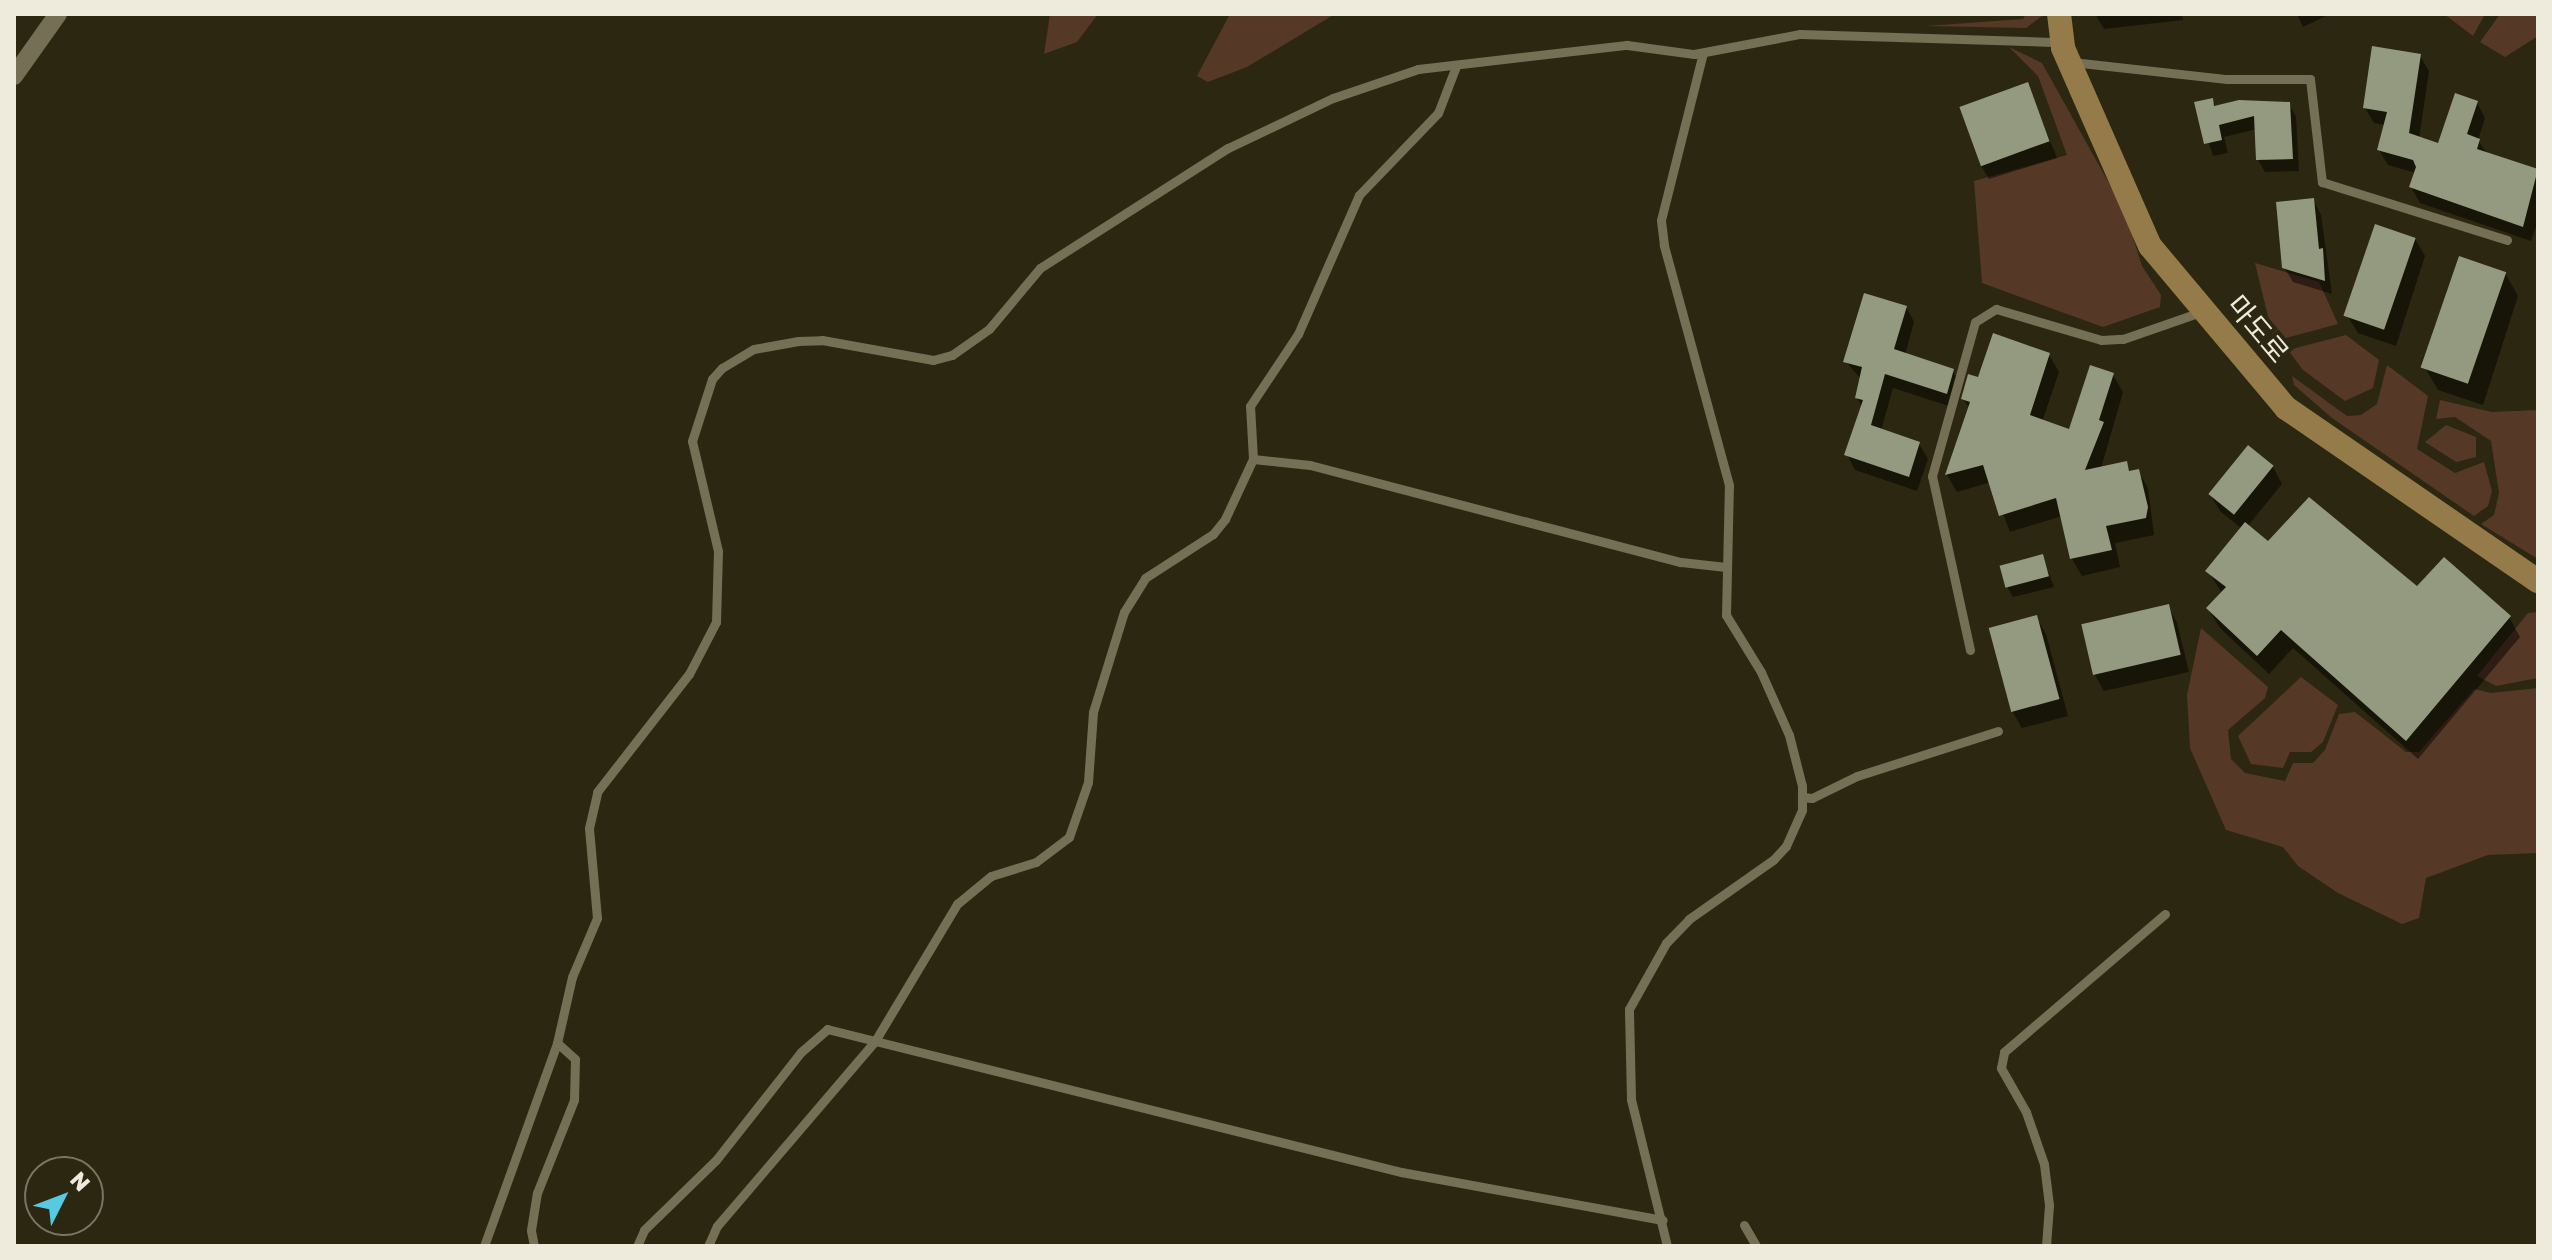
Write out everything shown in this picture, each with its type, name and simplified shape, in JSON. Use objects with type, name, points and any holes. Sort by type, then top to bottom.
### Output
[{"type":"main road","name":"마도로","points":[[2059,14],[2066,52],[2150,246],[2204,311],[2286,408],[2538,581]]},
{"type":"street","points":[[14,76],[58,14]]},
{"type":"lane","points":[[484,1246],[557,1043],[560,1011],[597,918],[589,828],[597,792],[689,674],[716,622],[718,551],[692,441],[712,379],[722,368],[754,349],[798,341],[833,342],[933,360],[952,355],[989,329],[1040,268],[1228,148],[1333,98],[1418,69],[1627,45],[1703,53],[1800,34],[1840,32],[2066,52],[2227,79],[2310,79],[2322,182],[2507,240]]},
{"type":"lane","points":[[1667,1246],[1631,1099],[1629,1009],[1666,943],[1786,846],[1797,827],[1802,797],[1789,735],[1761,672],[1726,615],[1729,485],[1661,220],[1703,53]]},
{"type":"lane","points":[[708,1246],[717,1226],[875,1041],[972,888],[1036,862],[1069,837],[1088,782],[1093,712],[1124,612],[1145,578],[1213,534],[1253,459],[1250,406],[1298,334],[1347,216],[1373,177],[1438,113],[1456,66]]},
{"type":"lane","points":[[1970,650],[1932,476],[1975,322],[1996,309],[2101,340],[2123,339],[2204,311]]},
{"type":"lane","points":[[1253,459],[1310,465],[1681,562],[1726,567]]},
{"type":"lane","points":[[1802,797],[1812,798],[1857,776],[1998,731]]},
{"type":"lane","points":[[2046,1246],[2044,1164],[2026,1112],[2001,1068],[2004,1052],[2165,914]]},
{"type":"lane","points":[[637,1246],[644,1230],[680,1190],[716,1160],[819,1034],[827,1029],[1401,1172],[1663,1220]]},
{"type":"lane","points":[[534,1246],[531,1230],[537,1193],[574,1100],[575,1059],[557,1043]]},
{"type":"lane","points":[[1744,1225],[1756,1246]]},
{"type":"shaded area","points":[[1050,14],[1098,14],[1077,42],[1044,54]]},
{"type":"shaded area","points":[[1230,14],[1335,14],[1247,67],[1208,82],[1197,76]]},
{"type":"shaded area","points":[[2026,14],[2042,16],[2026,28],[1926,26],[2023,19]]},
{"type":"shaded area","points":[[2444,14],[2485,14],[2473,36]]},
{"type":"shaded area","points":[[2500,14],[2538,14],[2538,36],[2505,57],[2480,42]]},
{"type":"shaded area","points":[[2009,47],[2042,63],[2125,212],[2142,266],[2161,295],[2160,307],[2103,327],[1982,283],[1974,181],[2067,155],[2038,76]]},
{"type":"shaded area","points":[[2255,263],[2319,282],[2338,324],[2286,338],[2277,359],[2269,349],[2274,341]]},
{"type":"shaded area","points":[[2346,335],[2379,360],[2373,388],[2345,401],[2303,370],[2288,350]]},
{"type":"shaded area","points":[[2387,365],[2428,396],[2417,449],[2455,473],[2484,462],[2492,491],[2488,506],[2474,516],[2332,418],[2294,385],[2292,376],[2347,416],[2361,415],[2377,404]]},
{"type":"shaded area","points":[[2440,400],[2492,412],[2538,410],[2538,559],[2481,524],[2494,515],[2499,493],[2491,441],[2455,417],[2436,419]]},
{"type":"shaded area","points":[[2446,425],[2476,437],[2476,457],[2456,462],[2425,442]]},
{"type":"shaded area","points":[[2538,612],[2538,678],[2496,686],[2477,676],[2528,613]]},
{"type":"shaded area","points":[[2201,628],[2268,687],[2265,698],[2228,730],[2231,759],[2245,773],[2285,781],[2293,763],[2313,763],[2325,750],[2339,714],[2355,712],[2406,752],[2419,752],[2474,689],[2491,693],[2538,688],[2538,853],[2488,855],[2426,878],[2419,918],[2402,924],[2338,893],[2298,866],[2283,847],[2226,830],[2190,748],[2187,695]]},
{"type":"shaded area","points":[[2301,677],[2338,705],[2323,742],[2311,752],[2290,752],[2283,768],[2251,764],[2238,736]]},
{"type":"building","points":[[2372,46],[2421,54],[2409,133],[2438,143],[2455,93],[2478,101],[2467,134],[2480,139],[2477,149],[2538,169],[2523,227],[2409,187],[2416,167],[2413,160],[2377,150],[2387,112],[2363,108]]},
{"type":"building","points":[[2028,82],[2050,141],[1981,166],[1959,107]]},
{"type":"building","points":[[2213,98],[2214,106],[2239,100],[2290,102],[2293,159],[2256,160],[2254,116],[2219,125],[2222,140],[2204,144],[2194,102]]},
{"type":"building","points":[[2314,198],[2325,281],[2282,268],[2276,202]]},
{"type":"building","points":[[2375,224],[2416,238],[2384,330],[2343,316]]},
{"type":"building","points":[[2459,256],[2506,272],[2468,384],[2421,368]]},
{"type":"building","points":[[1864,293],[1907,306],[1894,349],[1954,369],[1947,394],[1885,374],[1871,425],[1920,442],[1909,477],[1844,455],[1863,400],[1855,398],[1862,367],[1843,362]]},
{"type":"building","points":[[1993,333],[2050,353],[2030,415],[2069,429],[2090,365],[2114,373],[2099,420],[2104,422],[2085,470],[2127,461],[2129,471],[2139,469],[2148,507],[2146,518],[2106,526],[2112,550],[2070,559],[2056,498],[1999,516],[1983,465],[1945,475],[1970,402],[1961,399],[1968,374],[1978,377]]},
{"type":"building","points":[[2248,445],[2274,466],[2234,515],[2208,494]]},
{"type":"building","points":[[2309,497],[2417,586],[2444,557],[2511,616],[2406,741],[2281,630],[2257,656],[2206,608],[2226,587],[2205,571],[2245,522],[2268,541]]},
{"type":"building","points":[[2043,554],[2049,576],[2005,588],[2000,566]]},
{"type":"building","points":[[2169,604],[2181,655],[2093,675],[2081,624]]},
{"type":"building","points":[[2037,615],[2060,699],[2011,712],[1989,628]]}]
